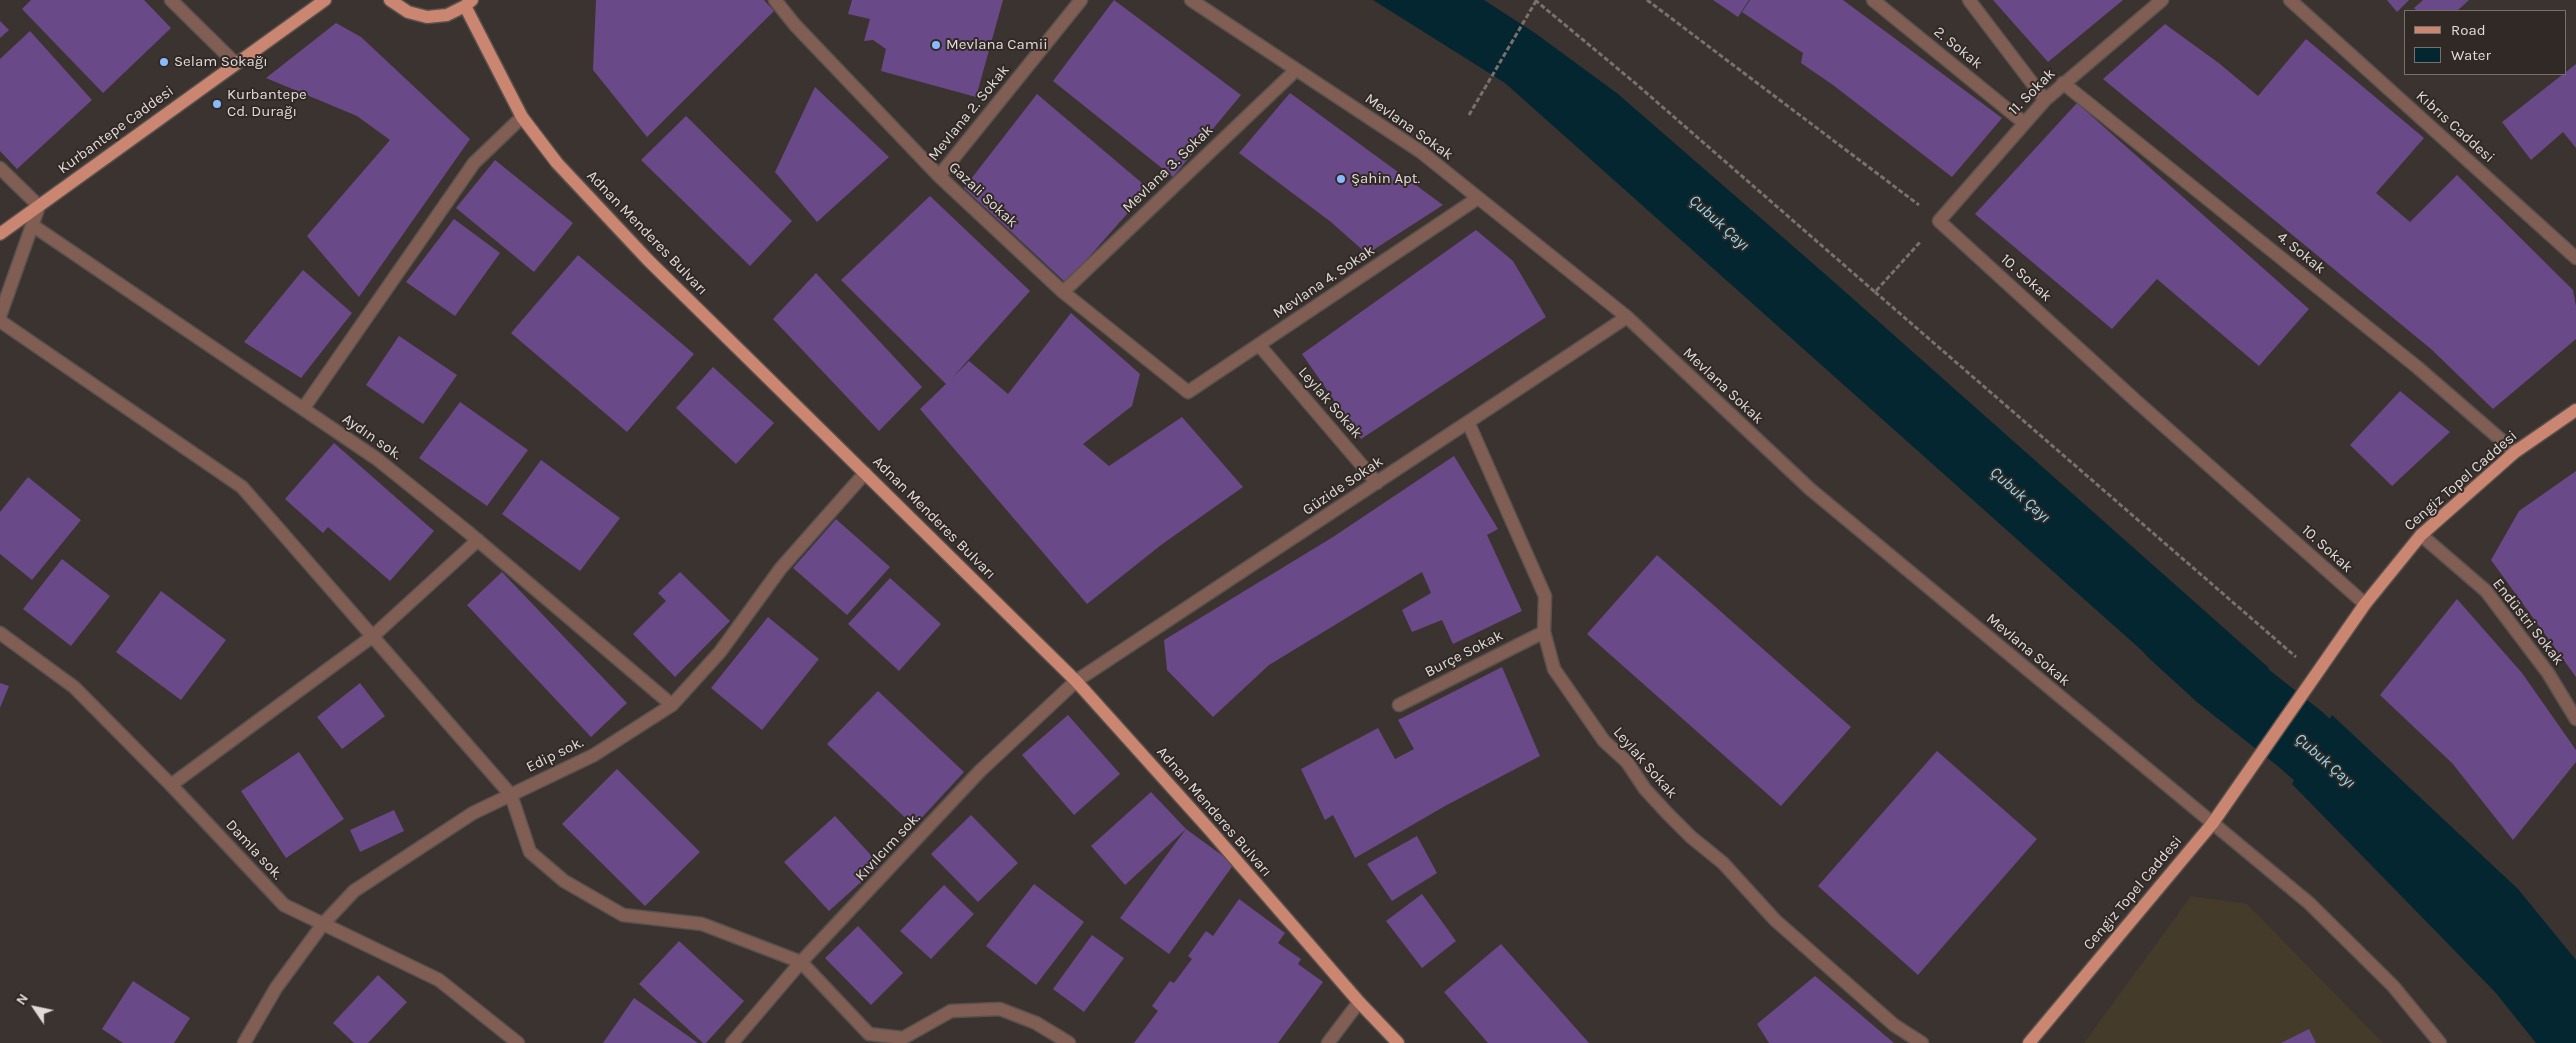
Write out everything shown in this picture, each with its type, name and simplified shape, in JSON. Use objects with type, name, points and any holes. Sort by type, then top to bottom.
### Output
[{"type":"main road","name":"Kurbantepe Caddesi","points":[[0,234],[325,0]]},
{"type":"main road","points":[[390,0],[408,12],[427,16],[447,14],[468,3]]},
{"type":"main road","name":"Adnan Menderes Bulvarı","points":[[468,3],[522,117],[556,163],[648,260],[1076,681],[1209,829],[1359,1002],[1398,1043]]},
{"type":"main road","name":"Cengiz Topel Caddesi","points":[[2029,1043],[2212,824],[2364,604],[2421,535],[2515,452],[2576,410]]},
{"type":"street","points":[[171,0],[235,64]]},
{"type":"street","name":"Gazali Sokak","points":[[775,0],[795,25],[939,176],[1063,292],[1188,392]]},
{"type":"street","name":"Mevlana 2. Sokak","points":[[939,176],[1081,0]]},
{"type":"street","name":"Mevlana Sokak","points":[[1191,0],[1421,152],[1627,317],[1810,489],[2309,903],[2352,943],[2393,986],[2440,1043]]},
{"type":"street","name":"2. Sokak","points":[[1873,0],[2023,122]]},
{"type":"street","points":[[1969,0],[2045,100]]},
{"type":"street","name":"11. Sokak","points":[[1940,221],[2023,122],[2045,100],[2162,0]]},
{"type":"street","name":"Kıbrıs Caddesi","points":[[2290,0],[2576,258]]},
{"type":"street","name":"Mevlana 3. Sokak","points":[[1063,292],[1296,70]]},
{"type":"street","name":"4. Sokak","points":[[2063,83],[2417,367],[2515,452]]},
{"type":"street","points":[[303,409],[474,163],[522,117]]},
{"type":"street","points":[[0,168],[39,206],[0,316]]},
{"type":"street","name":"Mevlana 4. Sokak","points":[[1188,392],[1478,198]]},
{"type":"street","name":"10. Sokak","points":[[1940,221],[2135,400],[2364,604]]},
{"type":"street","name":"Aydın sok.","points":[[32,225],[377,459],[478,540],[672,705]]},
{"type":"street","name":"Güzide Sokak","points":[[1076,681],[1627,317]]},
{"type":"street","points":[[0,321],[242,487],[511,794],[530,852],[564,881],[623,915],[702,924],[802,962],[869,1034],[903,1038],[951,1011],[1000,1009],[1036,1023],[1069,1043]]},
{"type":"street","name":"Leylak Sokak","points":[[1259,345],[1377,482]]},
{"type":"street","name":"Leylak Sokak","points":[[1468,422],[1545,596],[1544,632],[1554,669],[1604,742],[1627,762],[1645,789],[1667,814],[1691,838],[1723,863],[1775,920],[1894,1025],[1922,1043]]},
{"type":"street","name":"Edip sok.","points":[[244,1043],[276,988],[323,924],[354,891],[473,813],[594,756],[672,705],[720,652],[781,568],[865,473]]},
{"type":"street","name":"Endüstri Sokak","points":[[2421,535],[2486,591],[2548,673],[2576,719]]},
{"type":"street","points":[[171,785],[373,636],[478,540]]},
{"type":"street","name":"Burçe Sokak","points":[[1399,705],[1544,632]]},
{"type":"street","name":"Damla sok.","points":[[0,633],[74,687],[171,785],[284,905],[439,980],[518,1043]]},
{"type":"street","name":"Kıvılcım sok.","points":[[732,1043],[802,962],[980,771],[1076,681]]},
{"type":"street","points":[[1328,1043],[1359,1002]]},
{"type":"path","points":[[1469,115],[1535,0],[1636,83],[2312,679]]},
{"type":"path","points":[[1647,0],[1940,221],[1875,292]]},
{"type":"shaded area","points":[[2191,896],[2247,904],[2383,1043],[2084,1043]]},
{"type":"water","points":[[1373,0],[1484,0],[1535,33],[1618,94],[1825,274],[2269,668],[2222,722],[1505,83]]},
{"type":"water","points":[[2332,715],[2518,889],[2576,960],[2576,1043],[2536,1043],[2495,992],[2292,784]]},
{"type":"building","points":[[31,0],[144,0],[171,28],[103,93],[22,9]]},
{"type":"building","points":[[596,0],[764,0],[774,11],[647,137],[593,70]]},
{"type":"building","name":"Mevlana Camii","points":[[852,0],[1003,0],[976,97],[881,71],[886,49],[873,40],[864,41],[870,19],[848,14]]},
{"type":"building","points":[[1114,0],[1241,95],[1173,177],[1053,81]]},
{"type":"building","points":[[1713,0],[1749,0],[1738,17]]},
{"type":"building","points":[[1750,0],[1843,0],[2002,118],[1952,177],[1833,85],[1801,63],[1803,53],[1742,12]]},
{"type":"building","points":[[1993,0],[2123,0],[2048,62]]},
{"type":"building","points":[[2387,0],[2409,0],[2397,12]]},
{"type":"building","points":[[2423,0],[2469,0],[2458,10],[2416,10],[2414,8]]},
{"type":"building","points":[[0,21],[9,30],[0,38]]},
{"type":"building","points":[[336,23],[361,37],[470,139],[359,297],[307,236],[390,140],[357,116],[266,78]]},
{"type":"building","points":[[2165,24],[2220,64],[2258,96],[2306,39],[2424,138],[2376,193],[2410,222],[2457,175],[2573,290],[2576,306],[2576,339],[2493,409],[2431,349],[2103,79]]},
{"type":"building","points":[[30,31],[92,100],[17,169],[0,151],[0,59]]},
{"type":"building","points":[[2576,64],[2576,148],[2563,132],[2531,160],[2502,122],[2562,75],[2566,75],[2566,72]]},
{"type":"building","points":[[815,87],[889,157],[817,222],[775,172]]},
{"type":"building","name":"Şahin Apt.","points":[[1290,93],[1443,205],[1367,254],[1331,222],[1239,153]]},
{"type":"building","points":[[1037,94],[1149,189],[1066,283],[964,188]]},
{"type":"building","points":[[2077,103],[2309,309],[2259,366],[2157,279],[2112,329],[1975,214]]},
{"type":"building","points":[[686,116],[792,221],[750,266],[641,160]]},
{"type":"building","points":[[495,160],[573,223],[534,272],[456,208]]},
{"type":"building","points":[[930,196],[1030,291],[952,378],[969,361],[1008,394],[1071,313],[1140,374],[1132,406],[1083,444],[1109,466],[1182,417],[1243,487],[1161,545],[1087,604],[920,409],[946,384],[841,280]]},
{"type":"building","points":[[454,219],[500,253],[455,316],[406,282]]},
{"type":"building","points":[[1476,230],[1513,261],[1546,317],[1361,439],[1302,354]]},
{"type":"building","points":[[578,255],[694,354],[627,432],[511,333]]},
{"type":"building","points":[[303,270],[352,313],[301,378],[244,342]]},
{"type":"building","points":[[816,273],[922,387],[879,431],[773,319]]},
{"type":"building","points":[[399,336],[457,375],[423,424],[366,385]]},
{"type":"building","points":[[713,367],[774,423],[736,464],[676,408]]},
{"type":"building","points":[[2400,391],[2450,432],[2392,486],[2350,445]]},
{"type":"building","points":[[460,402],[528,450],[487,506],[419,458]]},
{"type":"building","points":[[334,443],[434,531],[390,581],[328,527],[323,533],[285,499]]},
{"type":"building","points":[[1454,456],[1498,529],[1487,535],[1522,611],[1453,644],[1442,620],[1412,632],[1402,610],[1431,593],[1422,572],[1269,665],[1213,717],[1167,670],[1164,640],[1333,537]]},
{"type":"building","points":[[541,460],[620,518],[580,571],[502,514]]},
{"type":"building","points":[[2576,471],[2576,677],[2491,560],[2519,511]]},
{"type":"building","points":[[28,477],[81,520],[32,580],[0,554],[0,512]]},
{"type":"building","points":[[836,519],[890,567],[847,615],[793,568]]},
{"type":"building","points":[[1657,555],[1851,727],[1781,806],[1587,634]]},
{"type":"building","points":[[62,559],[110,596],[71,646],[23,609]]},
{"type":"building","points":[[502,572],[627,703],[591,737],[467,605]]},
{"type":"building","points":[[680,572],[730,621],[675,677],[633,634],[666,601],[658,593]]},
{"type":"building","points":[[890,578],[941,624],[899,671],[848,624]]},
{"type":"building","points":[[161,591],[226,640],[181,700],[116,652]]},
{"type":"building","points":[[2457,599],[2522,673],[2576,750],[2576,762],[2513,840],[2452,763],[2380,695]]},
{"type":"building","points":[[768,617],[819,659],[762,730],[711,688]]},
{"type":"building","points":[[1502,667],[1540,756],[1445,806],[1355,858],[1333,815],[1325,820],[1301,769],[1378,728],[1395,759],[1414,749],[1398,720]]},
{"type":"building","points":[[0,683],[9,686],[0,708]]},
{"type":"building","points":[[360,683],[385,716],[342,749],[317,717]]},
{"type":"building","points":[[878,691],[964,772],[914,826],[827,744]]},
{"type":"building","points":[[1068,715],[1120,774],[1074,815],[1022,755]]},
{"type":"building","points":[[1937,751],[2037,839],[1918,975],[1818,886]]},
{"type":"building","points":[[299,752],[344,819],[286,858],[241,791]]},
{"type":"building","points":[[617,769],[700,852],[645,906],[562,824]]},
{"type":"building","points":[[1151,792],[1186,829],[1125,885],[1091,846]]},
{"type":"building","points":[[394,810],[404,831],[360,852],[350,830]]},
{"type":"building","points":[[971,815],[1018,863],[978,902],[931,854]]},
{"type":"building","points":[[835,816],[880,865],[829,911],[784,862]]},
{"type":"building","points":[[1186,829],[1234,864],[1169,954],[1120,918]]},
{"type":"building","points":[[1417,836],[1437,873],[1392,901],[1367,864]]},
{"type":"building","points":[[1034,884],[1084,922],[1036,985],[986,946]]},
{"type":"building","points":[[944,885],[974,914],[931,959],[900,931]]},
{"type":"building","points":[[1422,894],[1456,941],[1422,968],[1386,921]]},
{"type":"building","points":[[1239,899],[1285,933],[1278,943],[1301,959],[1298,964],[1323,982],[1278,1043],[1134,1043],[1158,1011],[1152,1006],[1170,981],[1174,983],[1192,959],[1188,956],[1206,931],[1213,936]]},
{"type":"building","points":[[858,926],[903,973],[871,1005],[825,958]]},
{"type":"building","points":[[1092,935],[1124,958],[1084,1012],[1053,989]]},
{"type":"building","points":[[679,941],[744,1001],[706,1043],[703,1043],[639,984]]},
{"type":"building","points":[[1501,944],[1589,1043],[1488,1043],[1444,992]]},
{"type":"building","points":[[378,975],[407,1002],[368,1043],[354,1043],[333,1023]]},
{"type":"building","points":[[1815,976],[1894,1043],[1769,1043],[1757,1024]]},
{"type":"building","points":[[133,981],[190,1018],[174,1043],[123,1043],[102,1029]]},
{"type":"building","points":[[634,998],[698,1043],[603,1043]]},
{"type":"building","points":[[2309,1029],[2316,1043],[2281,1043]]},
{"type":"waterway","name":"Çubuk Çayı","points":[[2172,632],[2218,674],[2300,739],[2384,813]]},
{"type":"place","name":"Mevlana Camii","points":[[936,45]]},
{"type":"place","name":"Selam Sokağı","points":[[164,62]]},
{"type":"place","name":"Kurbantepe Cd. Durağı","points":[[217,104]]},
{"type":"place","name":"Şahin Apt.","points":[[1341,179]]}]
